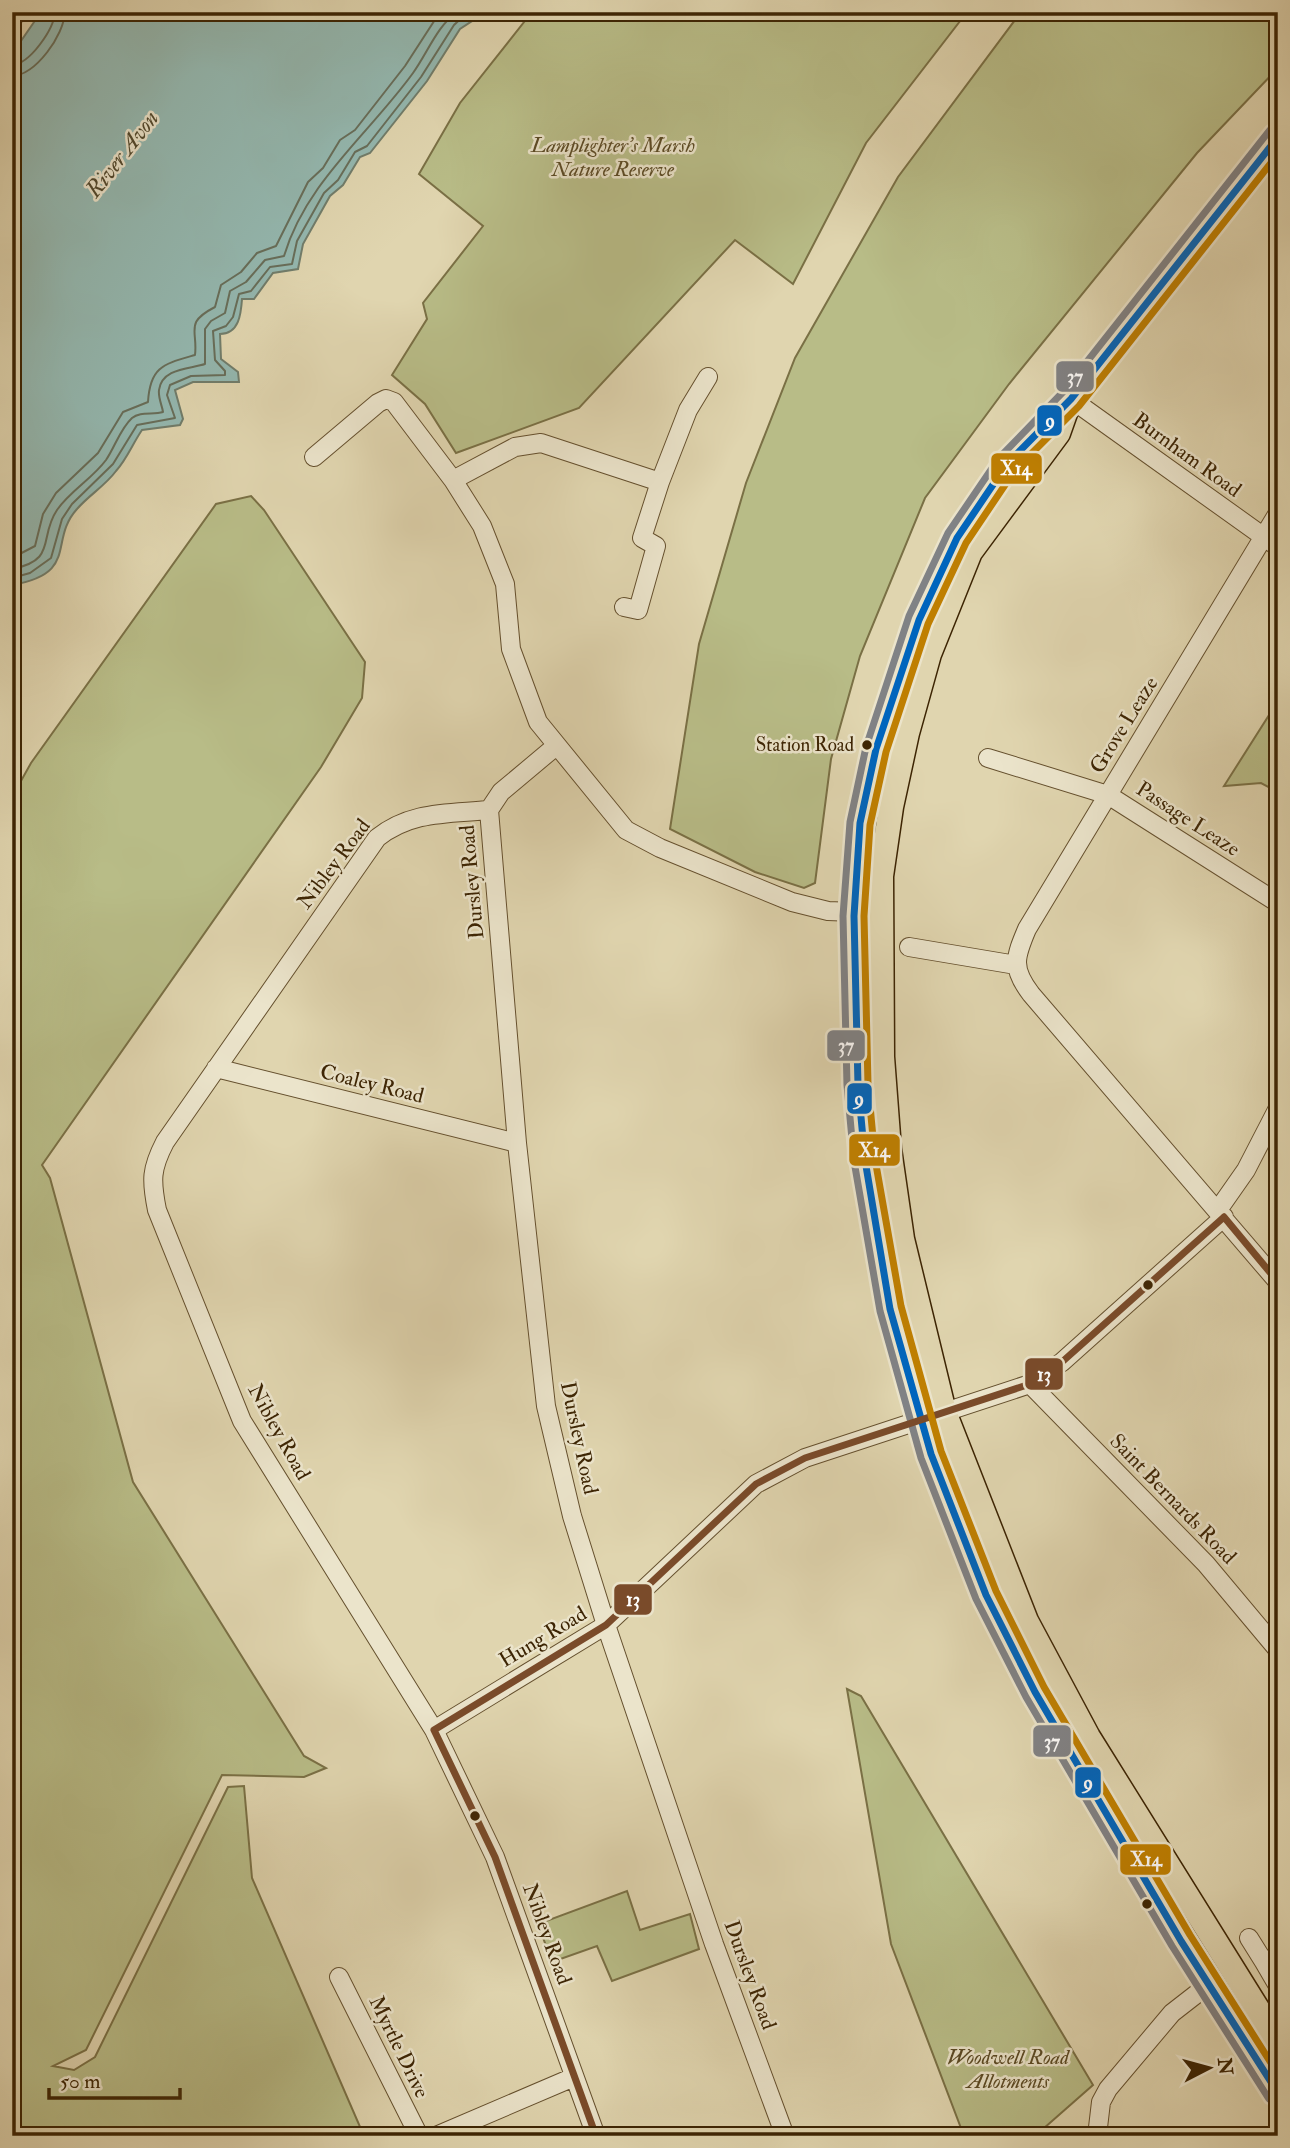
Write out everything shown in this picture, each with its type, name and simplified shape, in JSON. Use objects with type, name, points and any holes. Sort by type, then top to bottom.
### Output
[{"type":"highway","points":[[1278,137],[1071,399],[1042,423],[983,495],[954,540],[927,594],[904,654],[876,748],[860,824],[854,912],[856,1061],[866,1184],[872,1225],[920,1420],[986,1595],[1036,1696],[1208,1984],[1278,2093]]},
{"type":"highway","points":[[1071,399],[1058,433],[970,552],[929,654],[907,733],[891,807],[881,876],[882,1057],[889,1149],[902,1238],[944,1412],[1026,1620],[1088,1737],[1278,2042]]},
{"type":"street","points":[[12,20],[17,12]]},
{"type":"street","points":[[624,607],[638,610],[656,546],[642,538],[688,410],[708,377]]},
{"type":"street","points":[[314,457],[386,399],[394,402],[453,480],[482,526],[505,584],[511,649],[533,710],[556,746],[625,830],[640,839],[792,902],[828,911],[854,912]]},
{"type":"street","name":"Burnham Road","points":[[1071,399],[1270,542]]},
{"type":"street","points":[[453,480],[515,447],[541,443],[660,482]]},
{"type":"street","name":"Grove Leaze","points":[[1016,964],[1027,929],[1108,795],[1270,542],[1278,513]]},
{"type":"street","name":"Dursley Road","points":[[556,746],[501,792],[489,810],[517,1143],[546,1406],[572,1516],[606,1625],[714,1944],[785,2136]]},
{"type":"street","name":"Passage Leaze","points":[[988,758],[1108,795],[1278,903]]},
{"type":"street","name":"Nibley Road","points":[[489,810],[416,817],[396,823],[377,838],[216,1068],[153,1164],[152,1187],[157,1210],[242,1422],[435,1730],[495,1857],[596,2136]]},
{"type":"street","points":[[909,947],[1016,964],[1020,980],[1031,994],[1278,1282]]},
{"type":"street","name":"Coaley Road","points":[[216,1068],[517,1143]]},
{"type":"street","name":"Hung Road","points":[[435,1730],[606,1625],[756,1485],[805,1458],[1030,1384],[1062,1362],[1221,1214],[1278,1108]]},
{"type":"street","name":"Saint Bernards Road","points":[[1030,1384],[1206,1564],[1278,1650]]},
{"type":"street","points":[[1250,1938],[1271,1959],[1278,1986]]},
{"type":"street","name":"Myrtle Drive","points":[[339,1977],[419,2136]]},
{"type":"street","points":[[1097,2136],[1101,2102],[1108,2089],[1172,2012],[1208,1984]]},
{"type":"street","points":[[436,2136],[574,2077]]},
{"type":"green space","name":"Lamplighter's Marsh Nature Reserve","points":[[532,12],[967,12],[866,143],[793,284],[735,240],[579,408],[456,453],[425,404],[392,375],[427,319],[423,303],[483,226],[419,174],[460,103]]},
{"type":"green space","points":[[1021,12],[1278,12],[1278,68],[1197,153],[1009,384],[925,498],[860,656],[831,759],[815,883],[804,888],[755,872],[670,829],[699,644],[746,483],[795,358],[898,177]]},
{"type":"green space","points":[[251,496],[264,510],[365,662],[362,698],[321,767],[42,1165],[50,1178],[133,1482],[304,1756],[326,1768],[304,1777],[222,1775],[86,2050],[53,2066],[74,2070],[95,2057],[228,1787],[244,1786],[252,1878],[364,2136],[12,2136],[12,797],[31,763],[216,504]]},
{"type":"green space","points":[[1278,701],[1278,792],[1261,783],[1224,786]]},
{"type":"green space","name":"Woodwell Road Allotments","points":[[847,1689],[861,1696],[1093,2085],[1035,2136],[964,2136],[891,1944]]},
{"type":"green space","points":[[627,1891],[640,1930],[690,1914],[699,1949],[612,1981],[597,1946],[552,1962],[538,1924]]},
{"type":"water","name":"River Avon","points":[[41,12],[475,12],[472,21],[460,29],[427,81],[370,153],[360,157],[343,185],[330,196],[303,244],[298,269],[273,273],[254,299],[242,299],[240,317],[235,327],[220,334],[221,359],[238,372],[239,382],[193,382],[175,390],[183,419],[180,425],[142,430],[120,466],[77,509],[69,521],[55,564],[47,573],[33,580],[12,585],[12,54]]},
{"type":"transit line","name":"37","points":[[1269,2099],[1172,1946],[1026,1697],[976,1599],[921,1458],[880,1311],[854,1161],[847,1085],[843,916],[850,822],[866,747],[909,616],[948,533],[999,458],[1063,392],[1270,130]]},
{"type":"transit line","name":"9","points":[[1278,137],[1071,399],[1007,464],[957,538],[919,620],[876,749],[860,823],[854,916],[858,1085],[865,1160],[890,1309],[931,1454],[986,1595],[1035,1692],[1181,1941],[1278,2093]]},
{"type":"transit line","name":"X14","points":[[1278,154],[1079,406],[1015,470],[966,543],[928,624],[886,752],[870,825],[864,916],[868,1084],[875,1159],[901,1306],[941,1451],[996,1591],[1044,1687],[1190,1935],[1278,2074]]},
{"type":"transit line","name":"13","points":[[1224,1217],[1278,1282]]},
{"type":"transit line","name":"13","points":[[434,1730],[606,1625],[756,1484],[805,1458],[1030,1384],[1062,1362],[1224,1217]]},
{"type":"transit line","name":"13","points":[[434,1730],[495,1857],[596,2136]]},
{"type":"place","name":"Station Road","points":[[867,745]]}]
